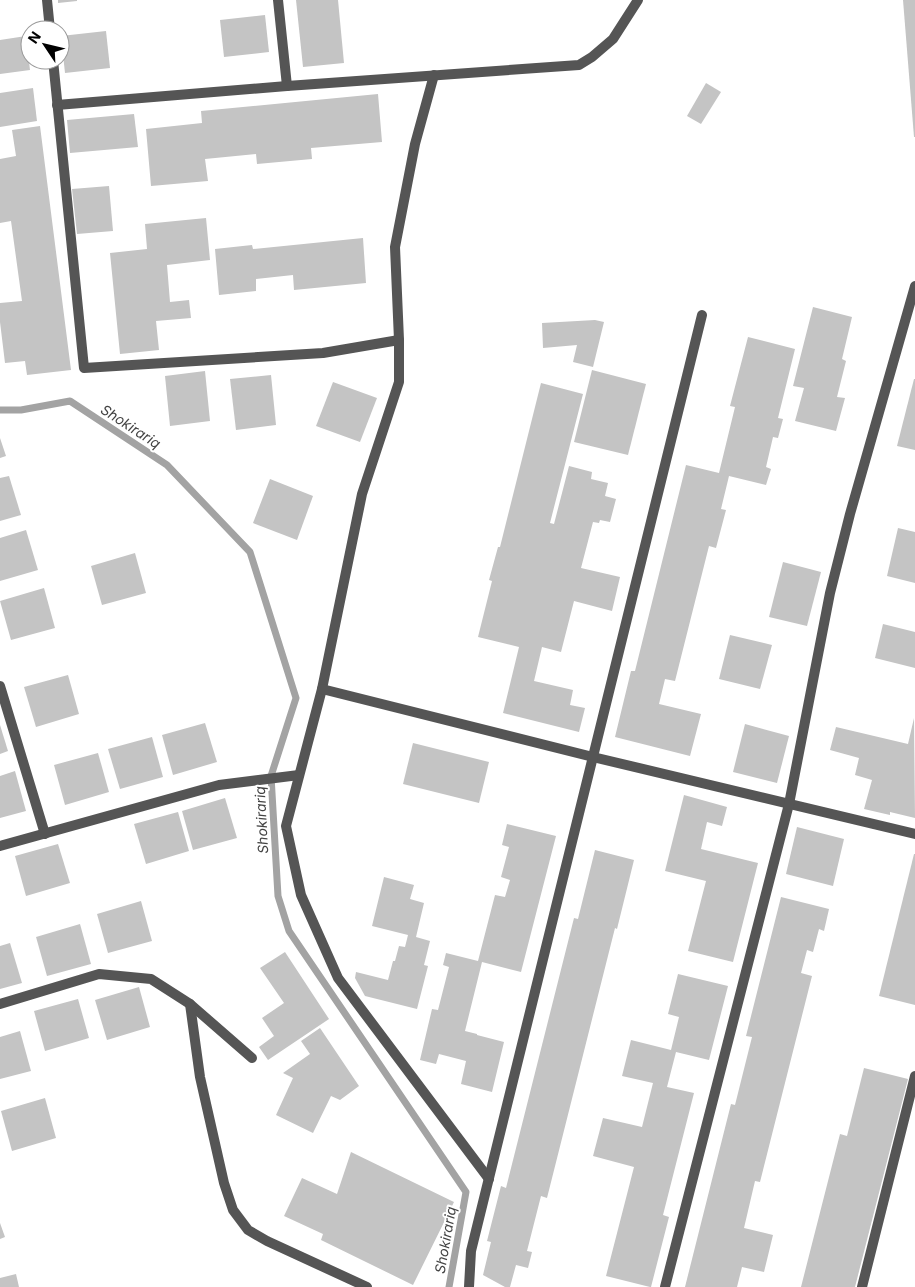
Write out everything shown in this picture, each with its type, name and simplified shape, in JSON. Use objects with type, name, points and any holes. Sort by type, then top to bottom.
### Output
[{"type":"street","points":[[47,0],[49,20]]},
{"type":"street","points":[[278,0],[286,86]]},
{"type":"street","points":[[57,105],[579,65],[592,57],[613,39],[638,0]]},
{"type":"street","points":[[54,70],[84,368],[323,353],[399,340]]},
{"type":"street","points":[[434,75],[415,144],[396,247],[399,382],[362,494],[322,689],[286,826],[301,895],[338,978],[489,1179]]},
{"type":"street","points":[[666,1287],[789,804],[832,584],[914,286]]},
{"type":"street","points":[[469,1287],[471,1251],[702,314]]},
{"type":"street","points":[[0,686],[45,834]]},
{"type":"street","points":[[322,689],[593,757],[915,834]]},
{"type":"street","points":[[0,846],[219,786],[299,775]]},
{"type":"street","points":[[0,1004],[99,974],[151,979],[190,1004],[252,1058]]},
{"type":"street","points":[[190,1004],[200,1077],[224,1183],[234,1210],[248,1230],[267,1241],[367,1287]]},
{"type":"street","points":[[862,1287],[915,1076]]},
{"type":"building","points":[[58,0],[77,0],[77,1],[58,3]]},
{"type":"building","points":[[296,0],[338,0],[344,63],[303,67]]},
{"type":"building","points":[[903,0],[915,0],[915,137],[914,137]]},
{"type":"building","points":[[265,15],[269,52],[224,57],[220,20]]},
{"type":"building","points":[[106,31],[110,68],[65,73],[65,70],[70,70],[70,35]]},
{"type":"building","points":[[20,37],[20,70],[30,70],[0,74],[0,40]]},
{"type":"building","points":[[706,83],[721,92],[701,124],[687,116]]},
{"type":"building","points":[[33,88],[37,121],[0,127],[0,93]]},
{"type":"building","points":[[378,94],[382,142],[311,148],[312,159],[257,164],[256,154],[205,159],[208,181],[151,186],[146,129],[202,123],[201,111]]},
{"type":"building","points":[[134,114],[138,147],[70,153],[67,120]]},
{"type":"building","points":[[40,126],[71,370],[27,375],[25,361],[5,363],[0,322],[0,303],[22,301],[11,221],[0,223],[0,159],[16,156],[12,130]]},
{"type":"building","points":[[109,186],[113,231],[77,234],[72,189]]},
{"type":"building","points":[[206,218],[210,260],[167,265],[170,302],[189,300],[191,318],[156,321],[159,350],[120,354],[110,253],[147,249],[145,224]]},
{"type":"building","points":[[363,238],[366,283],[294,290],[293,275],[256,279],[256,291],[219,295],[215,249],[252,245],[253,249]]},
{"type":"building","points":[[813,307],[852,317],[842,359],[846,361],[837,397],[845,398],[836,431],[795,421],[804,388],[793,386]]},
{"type":"building","points":[[595,320],[604,322],[593,367],[573,362],[577,345],[543,348],[542,323]]},
{"type":"building","points":[[748,337],[795,349],[778,418],[783,419],[778,438],[773,437],[766,467],[771,469],[766,485],[729,476],[721,509],[726,510],[716,548],[709,546],[675,681],[665,679],[659,704],[701,714],[690,756],[615,737],[631,671],[635,671],[686,465],[719,473],[735,407],[730,406]]},
{"type":"building","points":[[592,370],[646,384],[628,455],[574,442]]},
{"type":"building","points":[[205,371],[210,421],[170,426],[165,376]]},
{"type":"building","points":[[271,375],[276,425],[236,430],[230,379]]},
{"type":"building","points":[[915,379],[915,450],[897,446]]},
{"type":"building","points":[[333,382],[377,398],[360,442],[316,426]]},
{"type":"building","points":[[541,383],[583,394],[550,523],[554,524],[569,466],[592,472],[591,479],[608,483],[605,496],[616,499],[610,522],[600,520],[599,523],[593,522],[581,568],[620,577],[612,611],[574,601],[561,652],[542,647],[534,681],[573,690],[570,705],[585,708],[579,732],[503,713],[519,647],[478,637],[492,581],[489,580],[498,547],[500,547]]},
{"type":"building","points":[[0,438],[6,456],[0,458]]},
{"type":"building","points":[[9,476],[21,515],[0,521],[0,478]]},
{"type":"building","points":[[270,479],[313,496],[297,540],[253,523]]},
{"type":"building","points":[[898,528],[915,532],[915,583],[887,576]]},
{"type":"building","points":[[26,530],[38,570],[0,581],[0,538]]},
{"type":"building","points":[[135,553],[146,593],[102,605],[91,566]]},
{"type":"building","points":[[783,562],[821,572],[807,626],[769,617]]},
{"type":"building","points":[[44,588],[55,628],[11,640],[0,601]]},
{"type":"building","points":[[883,624],[915,632],[915,668],[875,658]]},
{"type":"building","points":[[730,635],[772,645],[760,689],[719,679]]},
{"type":"building","points":[[68,675],[79,714],[36,727],[24,687]]},
{"type":"building","points":[[914,718],[915,818],[890,812],[890,815],[864,809],[872,780],[855,775],[859,758],[830,750],[836,727],[908,744]]},
{"type":"building","points":[[205,723],[217,762],[173,775],[162,735]]},
{"type":"building","points":[[745,724],[789,736],[777,783],[733,772]]},
{"type":"building","points":[[0,725],[8,751],[0,754]]},
{"type":"building","points":[[152,737],[163,777],[120,789],[108,749]]},
{"type":"building","points":[[413,743],[489,762],[479,803],[403,784]]},
{"type":"building","points":[[98,753],[109,792],[65,805],[54,765]]},
{"type":"building","points":[[15,771],[26,811],[0,818],[0,776]]},
{"type":"building","points":[[684,795],[727,807],[722,826],[707,822],[701,849],[758,863],[733,962],[688,951],[706,881],[665,871]]},
{"type":"building","points":[[225,798],[237,838],[193,850],[182,811]]},
{"type":"building","points":[[178,812],[189,851],[146,864],[134,824]]},
{"type":"building","points":[[507,824],[556,836],[521,972],[482,962],[465,1031],[504,1042],[492,1092],[461,1084],[466,1061],[439,1054],[436,1064],[420,1060],[432,1009],[438,1010],[449,967],[443,965],[446,953],[478,961],[495,895],[505,897],[510,880],[501,877],[509,847],[502,845]]},
{"type":"building","points":[[797,827],[844,839],[833,886],[786,874]]},
{"type":"building","points":[[58,844],[70,883],[26,896],[15,856]]},
{"type":"building","points":[[595,850],[634,860],[547,1198],[541,1196],[527,1251],[532,1252],[528,1268],[516,1265],[510,1287],[505,1287],[483,1275],[491,1242],[487,1241],[501,1186],[506,1188],[574,918],[578,919]]},
{"type":"building","points":[[915,854],[915,1005],[879,996]]},
{"type":"building","points":[[384,877],[414,885],[410,899],[424,903],[416,937],[430,941],[424,965],[428,966],[417,1009],[365,996],[355,978],[356,972],[388,980],[399,946],[405,947],[408,935],[372,926]]},
{"type":"building","points":[[781,897],[829,909],[824,931],[819,929],[813,952],[807,950],[801,973],[812,976],[760,1182],[755,1181],[744,1228],[773,1235],[764,1272],[742,1267],[737,1287],[685,1287],[731,1104],[735,1105],[752,1037],[746,1036]]},
{"type":"building","points":[[141,901],[152,941],[108,953],[97,914]]},
{"type":"building","points":[[80,924],[91,964],[47,976],[36,937]]},
{"type":"building","points":[[10,943],[22,983],[0,989],[0,946]]},
{"type":"building","points":[[285,952],[329,1019],[268,1060],[259,1047],[274,1036],[262,1018],[284,1003],[260,968]]},
{"type":"building","points":[[678,974],[728,986],[709,1060],[676,1052],[667,1087],[694,1093],[663,1215],[669,1217],[650,1287],[606,1276],[634,1167],[593,1156],[603,1118],[642,1127],[653,1083],[622,1076],[631,1040],[671,1050],[679,1017],[668,1014]]},
{"type":"building","points":[[139,987],[150,1027],[107,1040],[95,1000]]},
{"type":"building","points":[[78,999],[89,1038],[45,1051],[34,1011]]},
{"type":"building","points":[[320,1028],[359,1086],[340,1100],[331,1096],[313,1133],[276,1115],[293,1078],[283,1073],[310,1054],[301,1041]]},
{"type":"building","points":[[20,1031],[31,1071],[0,1079],[0,1037]]},
{"type":"building","points":[[864,1068],[908,1079],[855,1287],[801,1287],[840,1134],[847,1136]]},
{"type":"building","points":[[45,1098],[56,1138],[12,1151],[1,1111]]},
{"type":"building","points":[[351,1152],[454,1202],[413,1285],[321,1240],[323,1234],[284,1216],[302,1178],[337,1194]]},
{"type":"building","points":[[0,1223],[5,1237],[0,1239]]},
{"type":"building","points":[[16,1274],[19,1287],[0,1287],[0,1278]]},
{"type":"waterway","name":"Shokirariq","points":[[0,410],[21,410],[70,401],[167,465],[250,552],[296,698],[271,776],[278,896],[289,931],[466,1192],[449,1287]]}]
